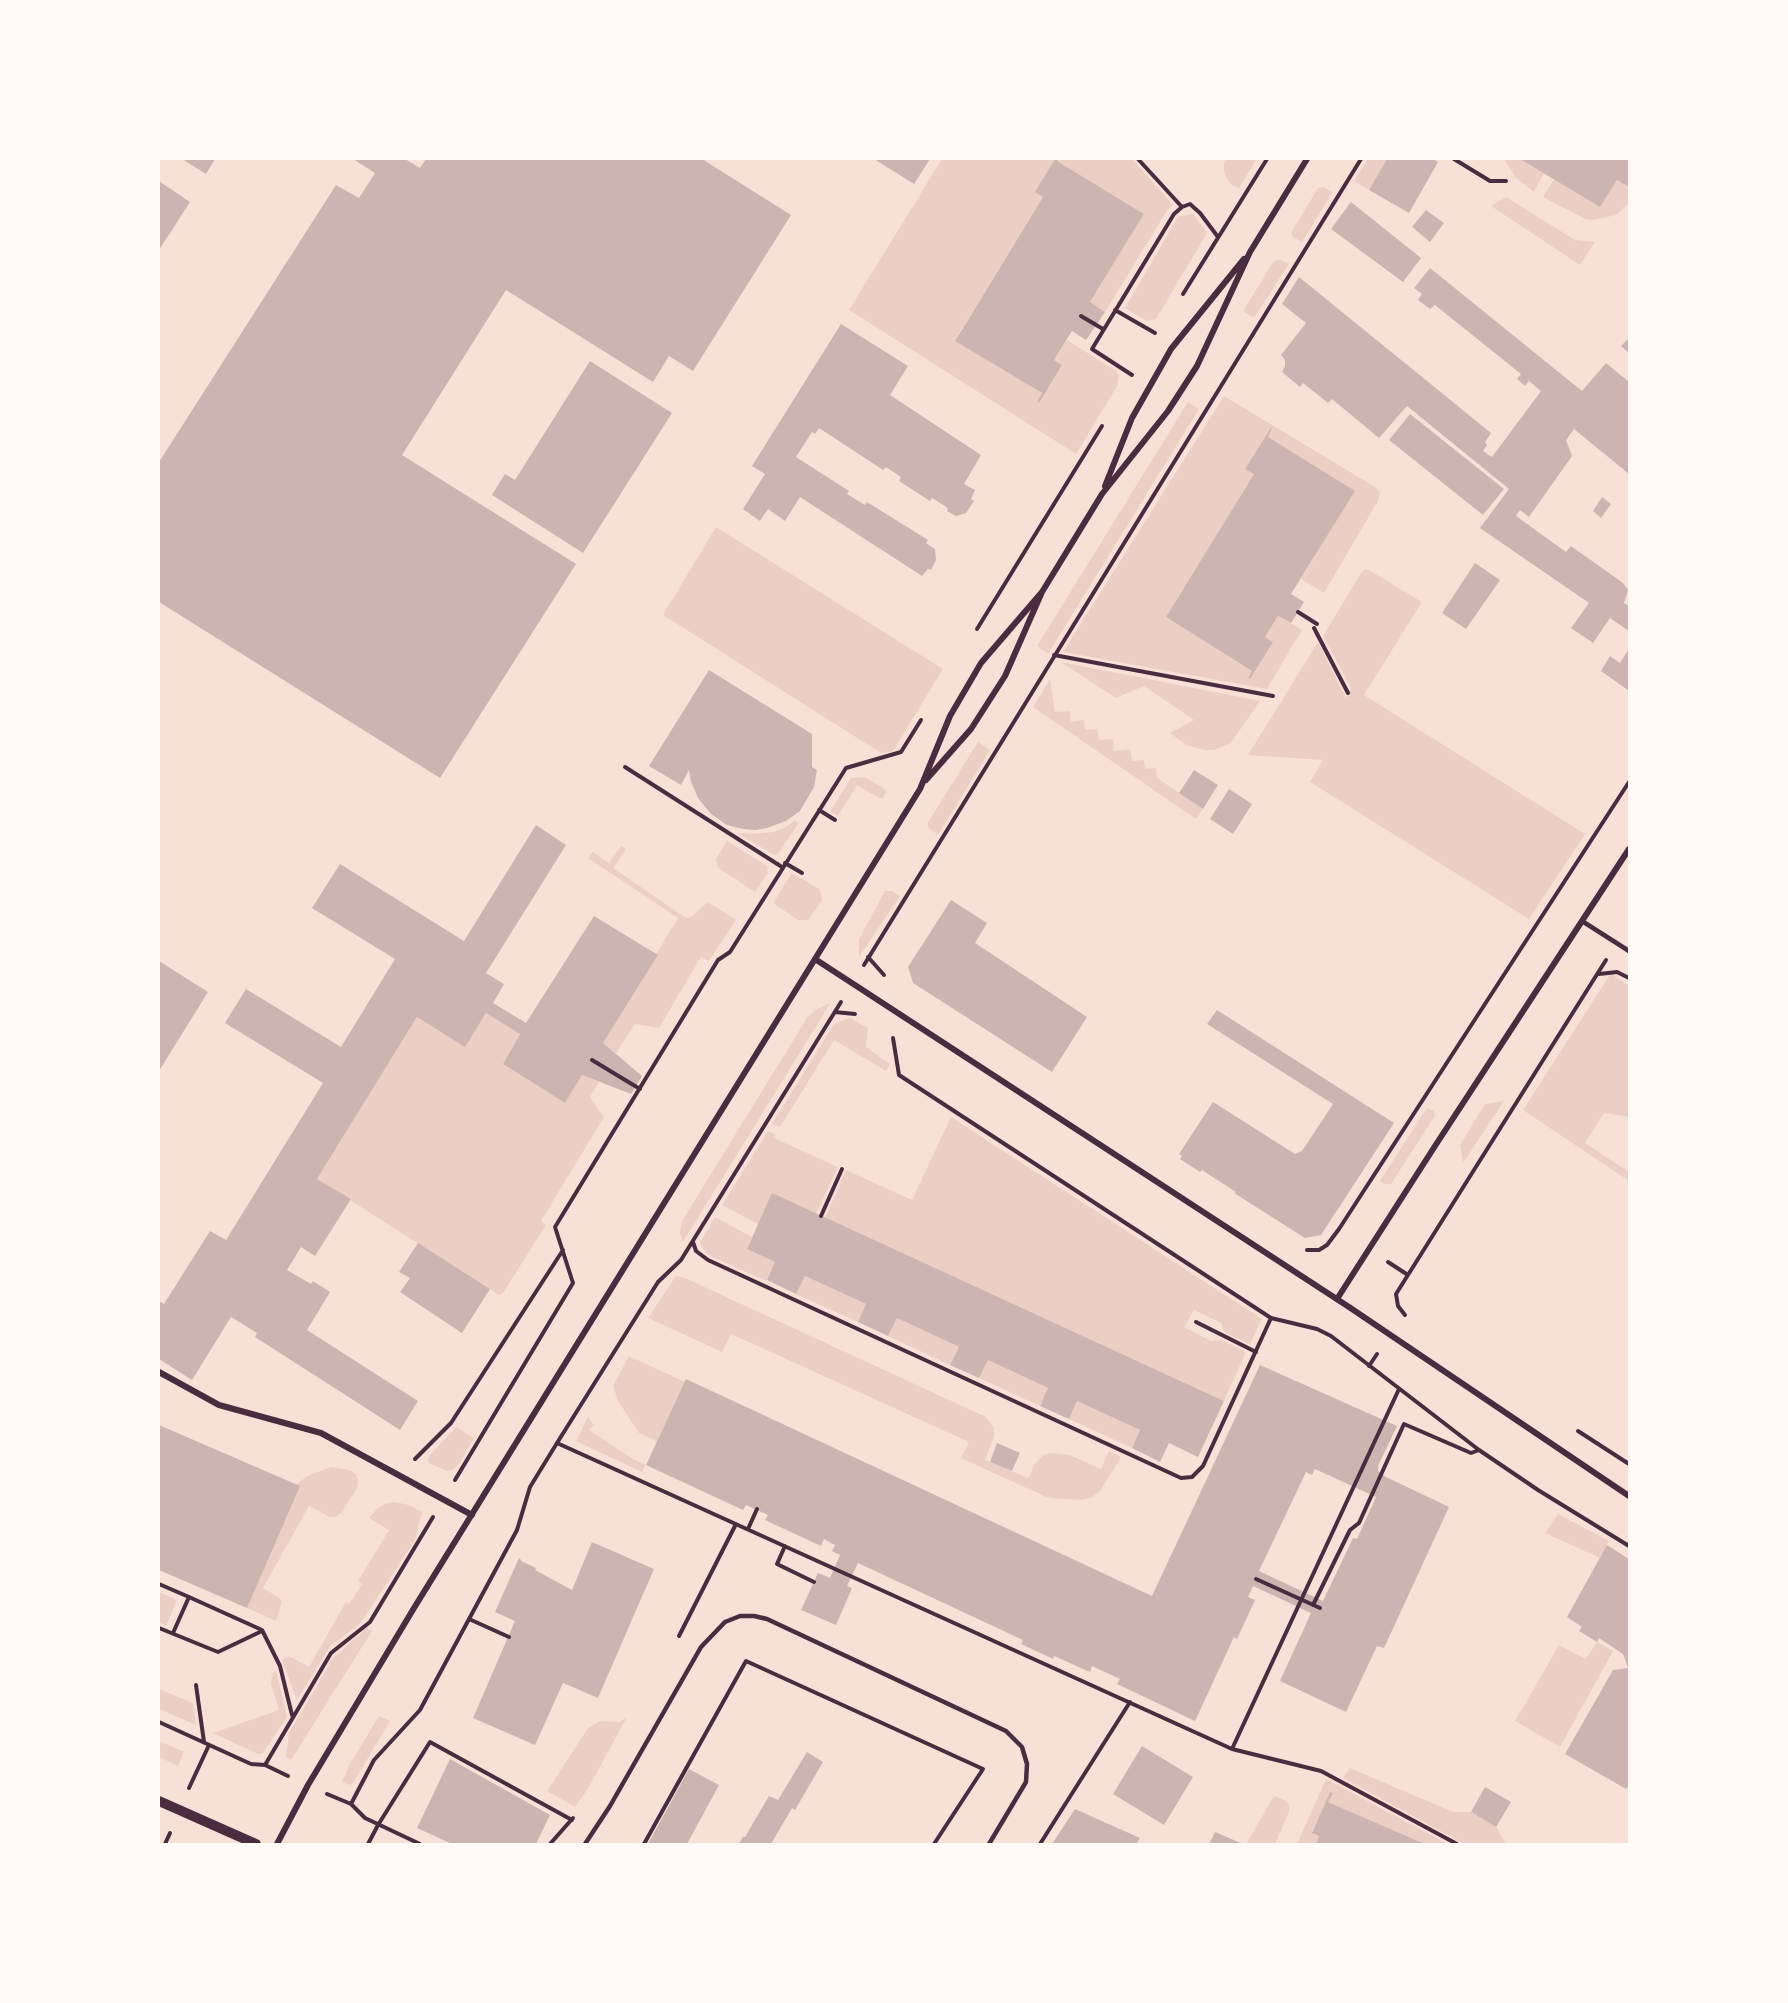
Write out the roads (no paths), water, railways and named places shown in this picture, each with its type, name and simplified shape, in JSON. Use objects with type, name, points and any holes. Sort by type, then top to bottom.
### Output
[{"type":"street","points":[[922,785],[966,735],[1005,676],[1042,592],[1102,494],[1168,411],[1197,366],[1250,252],[1307,159]]},
{"type":"street","points":[[1102,494],[1132,418],[1170,349],[1250,252]]},
{"type":"street","points":[[277,1844],[308,1785],[472,1515],[922,785],[950,716],[981,663],[1042,592]]},
{"type":"street","points":[[1337,1299],[1629,849]]},
{"type":"street","points":[[815,959],[1337,1299],[1629,1496]]},
{"type":"street","points":[[159,1372],[219,1406],[321,1433],[472,1515]]},
{"type":"street","points":[[159,1801],[256,1844]]},
{"type":"lane","points":[[1582,921],[1629,951]]},
{"type":"lane","points":[[585,1844],[610,1806],[701,1647],[725,1622],[740,1616],[754,1616],[767,1619],[1006,1731],[1022,1747],[1027,1764],[1026,1782],[989,1844]]}]
